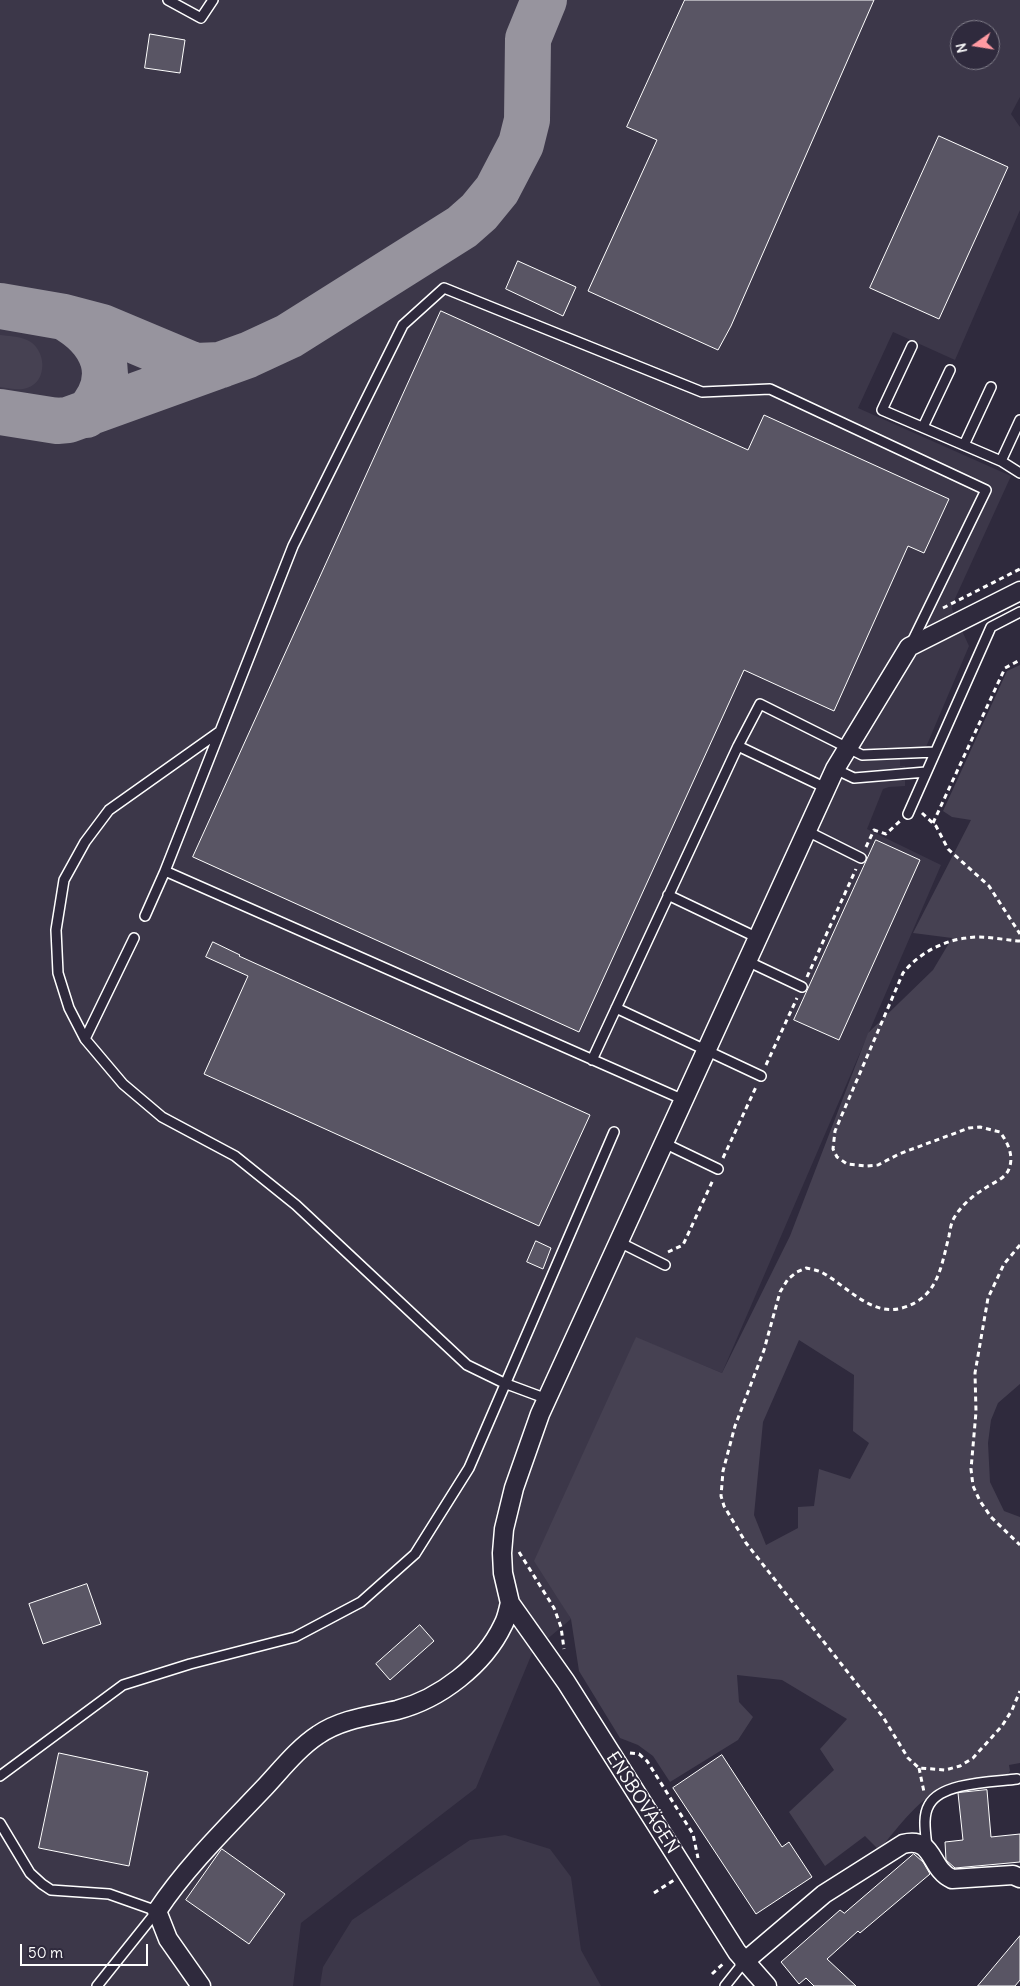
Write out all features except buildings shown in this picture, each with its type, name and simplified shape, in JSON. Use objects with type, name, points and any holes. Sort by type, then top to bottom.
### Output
[{"type":"street","points":[[201,1986],[168,1939],[157,1911],[190,1866],[290,1761],[318,1735],[344,1722],[414,1704],[446,1687],[471,1668],[494,1643],[505,1623],[510,1603],[503,1572],[504,1529],[514,1488],[547,1398],[835,770],[909,647],[1020,591]]},
{"type":"street","name":"ENSBOVÄGEN","points":[[510,1603],[566,1682],[613,1759],[744,1962],[767,1986]]},
{"type":"street","points":[[744,1962],[824,1894],[903,1844],[912,1841],[927,1848],[943,1875],[952,1879],[1013,1875],[1020,1878]]},
{"type":"lane","points":[[168,0],[202,18],[212,0]]},
{"type":"lane","points":[[144,916],[165,871],[293,546],[402,325],[444,288],[702,392],[770,388],[986,490],[909,647]]},
{"type":"lane","points":[[912,346],[882,410],[964,445],[1020,473]]},
{"type":"lane","points":[[924,427],[950,370]]},
{"type":"lane","points":[[964,445],[991,387]]},
{"type":"lane","points":[[1001,462],[1020,420]]},
{"type":"lane","points":[[908,814],[991,627],[1020,612]]},
{"type":"lane","points":[[592,1060],[738,746],[760,704],[862,756],[935,752]]},
{"type":"lane","points":[[219,732],[109,810],[85,842],[64,880],[56,930],[58,973],[69,1008],[85,1039],[123,1084],[162,1117],[235,1156],[296,1205],[466,1365],[504,1383],[547,1398]]},
{"type":"lane","points":[[738,746],[826,788]]},
{"type":"lane","points":[[835,770],[854,778],[926,772]]},
{"type":"lane","points":[[807,830],[861,858]]},
{"type":"lane","points":[[165,871],[684,1100]]},
{"type":"lane","points":[[668,895],[758,938]]},
{"type":"lane","points":[[85,1039],[134,938]]},
{"type":"lane","points":[[747,961],[802,987]]},
{"type":"lane","points":[[616,1008],[761,1076]]},
{"type":"lane","points":[[0,1776],[123,1685],[190,1664],[295,1636],[361,1602],[415,1554],[468,1468],[614,1132]]},
{"type":"lane","points":[[664,1143],[718,1169]]},
{"type":"lane","points":[[619,1242],[665,1265]]},
{"type":"lane","points":[[927,1848],[925,1824],[929,1803],[940,1794],[960,1786],[1017,1780]]},
{"type":"lane","points":[[0,1823],[30,1873],[51,1890],[109,1894],[157,1911],[97,1986]]},
{"type":"lane","points":[[724,1986],[744,1962]]},
{"type":"path","points":[[926,613],[953,604],[1020,569]]},
{"type":"path","points":[[933,823],[1005,668],[1020,660]]},
{"type":"path","points":[[912,804],[933,823],[948,849],[989,886],[1020,934]]},
{"type":"path","points":[[654,1259],[683,1245],[874,830],[886,834],[908,814]]},
{"type":"path","points":[[929,1803],[923,1790],[919,1768],[908,1758],[878,1710],[746,1543],[724,1506],[721,1496],[723,1471],[735,1426],[761,1359],[780,1292],[788,1279],[806,1268],[820,1272],[874,1306],[890,1309],[912,1304],[926,1297],[936,1281],[953,1219],[968,1200],[1003,1177],[1009,1169],[1011,1154],[1004,1137],[1000,1132],[980,1127],[969,1128],[899,1154],[878,1165],[847,1164],[837,1157],[833,1149],[835,1131],[903,973],[912,961],[940,945],[967,938],[1020,941]]},
{"type":"path","points":[[1020,1245],[1004,1264],[988,1298],[975,1373],[976,1412],[971,1470],[973,1486],[991,1518],[1020,1545]]},
{"type":"path","points":[[504,1529],[554,1608],[561,1627],[564,1651]]},
{"type":"path","points":[[919,1768],[945,1770],[960,1766],[973,1758],[1002,1726],[1012,1710],[1020,1691]]},
{"type":"shaded area","points":[[0,0],[1020,0],[1020,97],[1011,114],[1020,127],[1020,210],[955,360],[893,332],[858,408],[1011,476],[953,603],[952,609],[969,646],[926,747],[900,748],[900,766],[905,766],[905,786],[883,789],[867,829],[941,865],[722,1373],[636,1338],[557,1595],[571,1619],[533,1651],[476,1788],[301,1923],[293,1986],[0,1986]]},
{"type":"shaded area","points":[[0,335],[14,336],[27,340],[38,350],[41,357],[42,372],[34,384],[21,389],[0,387]]},
{"type":"shaded area","points":[[1020,665],[1020,1384],[998,1403],[991,1420],[988,1443],[990,1482],[1004,1511],[1020,1517],[1020,1763],[1009,1765],[1010,1771],[1005,1778],[964,1782],[941,1789],[930,1795],[911,1812],[879,1850],[865,1836],[825,1866],[789,1812],[834,1770],[820,1749],[847,1719],[782,1680],[737,1675],[739,1702],[753,1717],[738,1740],[670,1782],[653,1756],[638,1745],[620,1738],[579,1671],[571,1619],[534,1561],[636,1337],[722,1373],[790,1236],[868,1033],[933,970],[952,938],[913,933],[971,820],[952,817],[943,811],[1007,671]],"holes":[[[799,1340],[854,1375],[853,1431],[869,1443],[850,1479],[819,1469],[814,1506],[798,1507],[798,1528],[766,1545],[754,1515],[763,1422]]]},
{"type":"shaded area","points":[[505,1835],[550,1849],[571,1877],[581,1950],[601,1986],[320,1986],[323,1967],[352,1920],[470,1840]]},
{"type":"taxiway","points":[[0,412],[57,421],[68,420],[248,355],[289,336],[462,227],[479,212],[497,190],[521,144],[527,120],[528,39],[544,0]]},
{"type":"taxiway","points":[[0,306],[64,317],[102,327],[195,366],[221,365]]},
{"type":"taxiway","points":[[64,317],[78,326],[89,337],[98,348],[103,361],[105,374],[103,387],[97,401],[86,415]]}]
